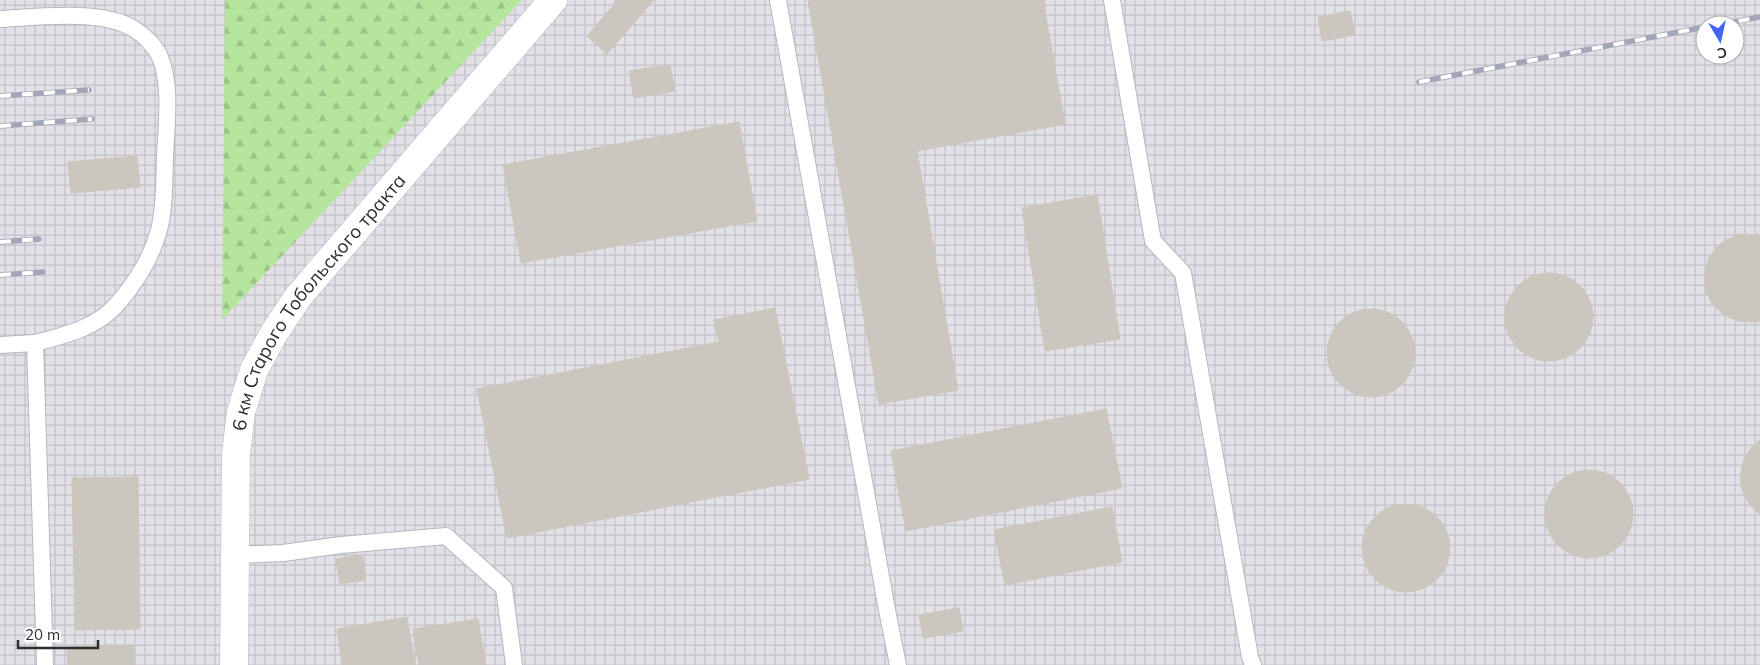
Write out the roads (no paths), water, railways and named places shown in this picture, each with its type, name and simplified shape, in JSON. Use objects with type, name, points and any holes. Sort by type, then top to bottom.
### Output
[{"type":"street","name":"6 км Старого Тобольского тракта","points":[[234,665],[236,454],[241,412],[254,370],[274,333],[298,297],[553,0]]},
{"type":"lane","points":[[778,0],[898,665]]},
{"type":"lane","points":[[1112,0],[1153,241],[1183,273],[1250,657],[1254,665]]},
{"type":"lane","points":[[0,19],[59,17],[114,20],[134,29],[149,41],[160,56],[167,97],[163,206],[159,230],[137,278],[118,304],[95,322],[78,332],[35,342],[0,345]]},
{"type":"lane","points":[[35,342],[45,665]]},
{"type":"lane","points":[[235,555],[284,553],[340,545],[446,536],[504,588],[514,665]]},
{"type":"railway","points":[[1745,20],[1760,17]]},
{"type":"railway","points":[[1419,82],[1695,29]]},
{"type":"railway","points":[[0,96],[89,90]]},
{"type":"railway","points":[[0,126],[92,119]]},
{"type":"railway","points":[[0,242],[39,239]]},
{"type":"railway","points":[[0,275],[43,272]]}]
